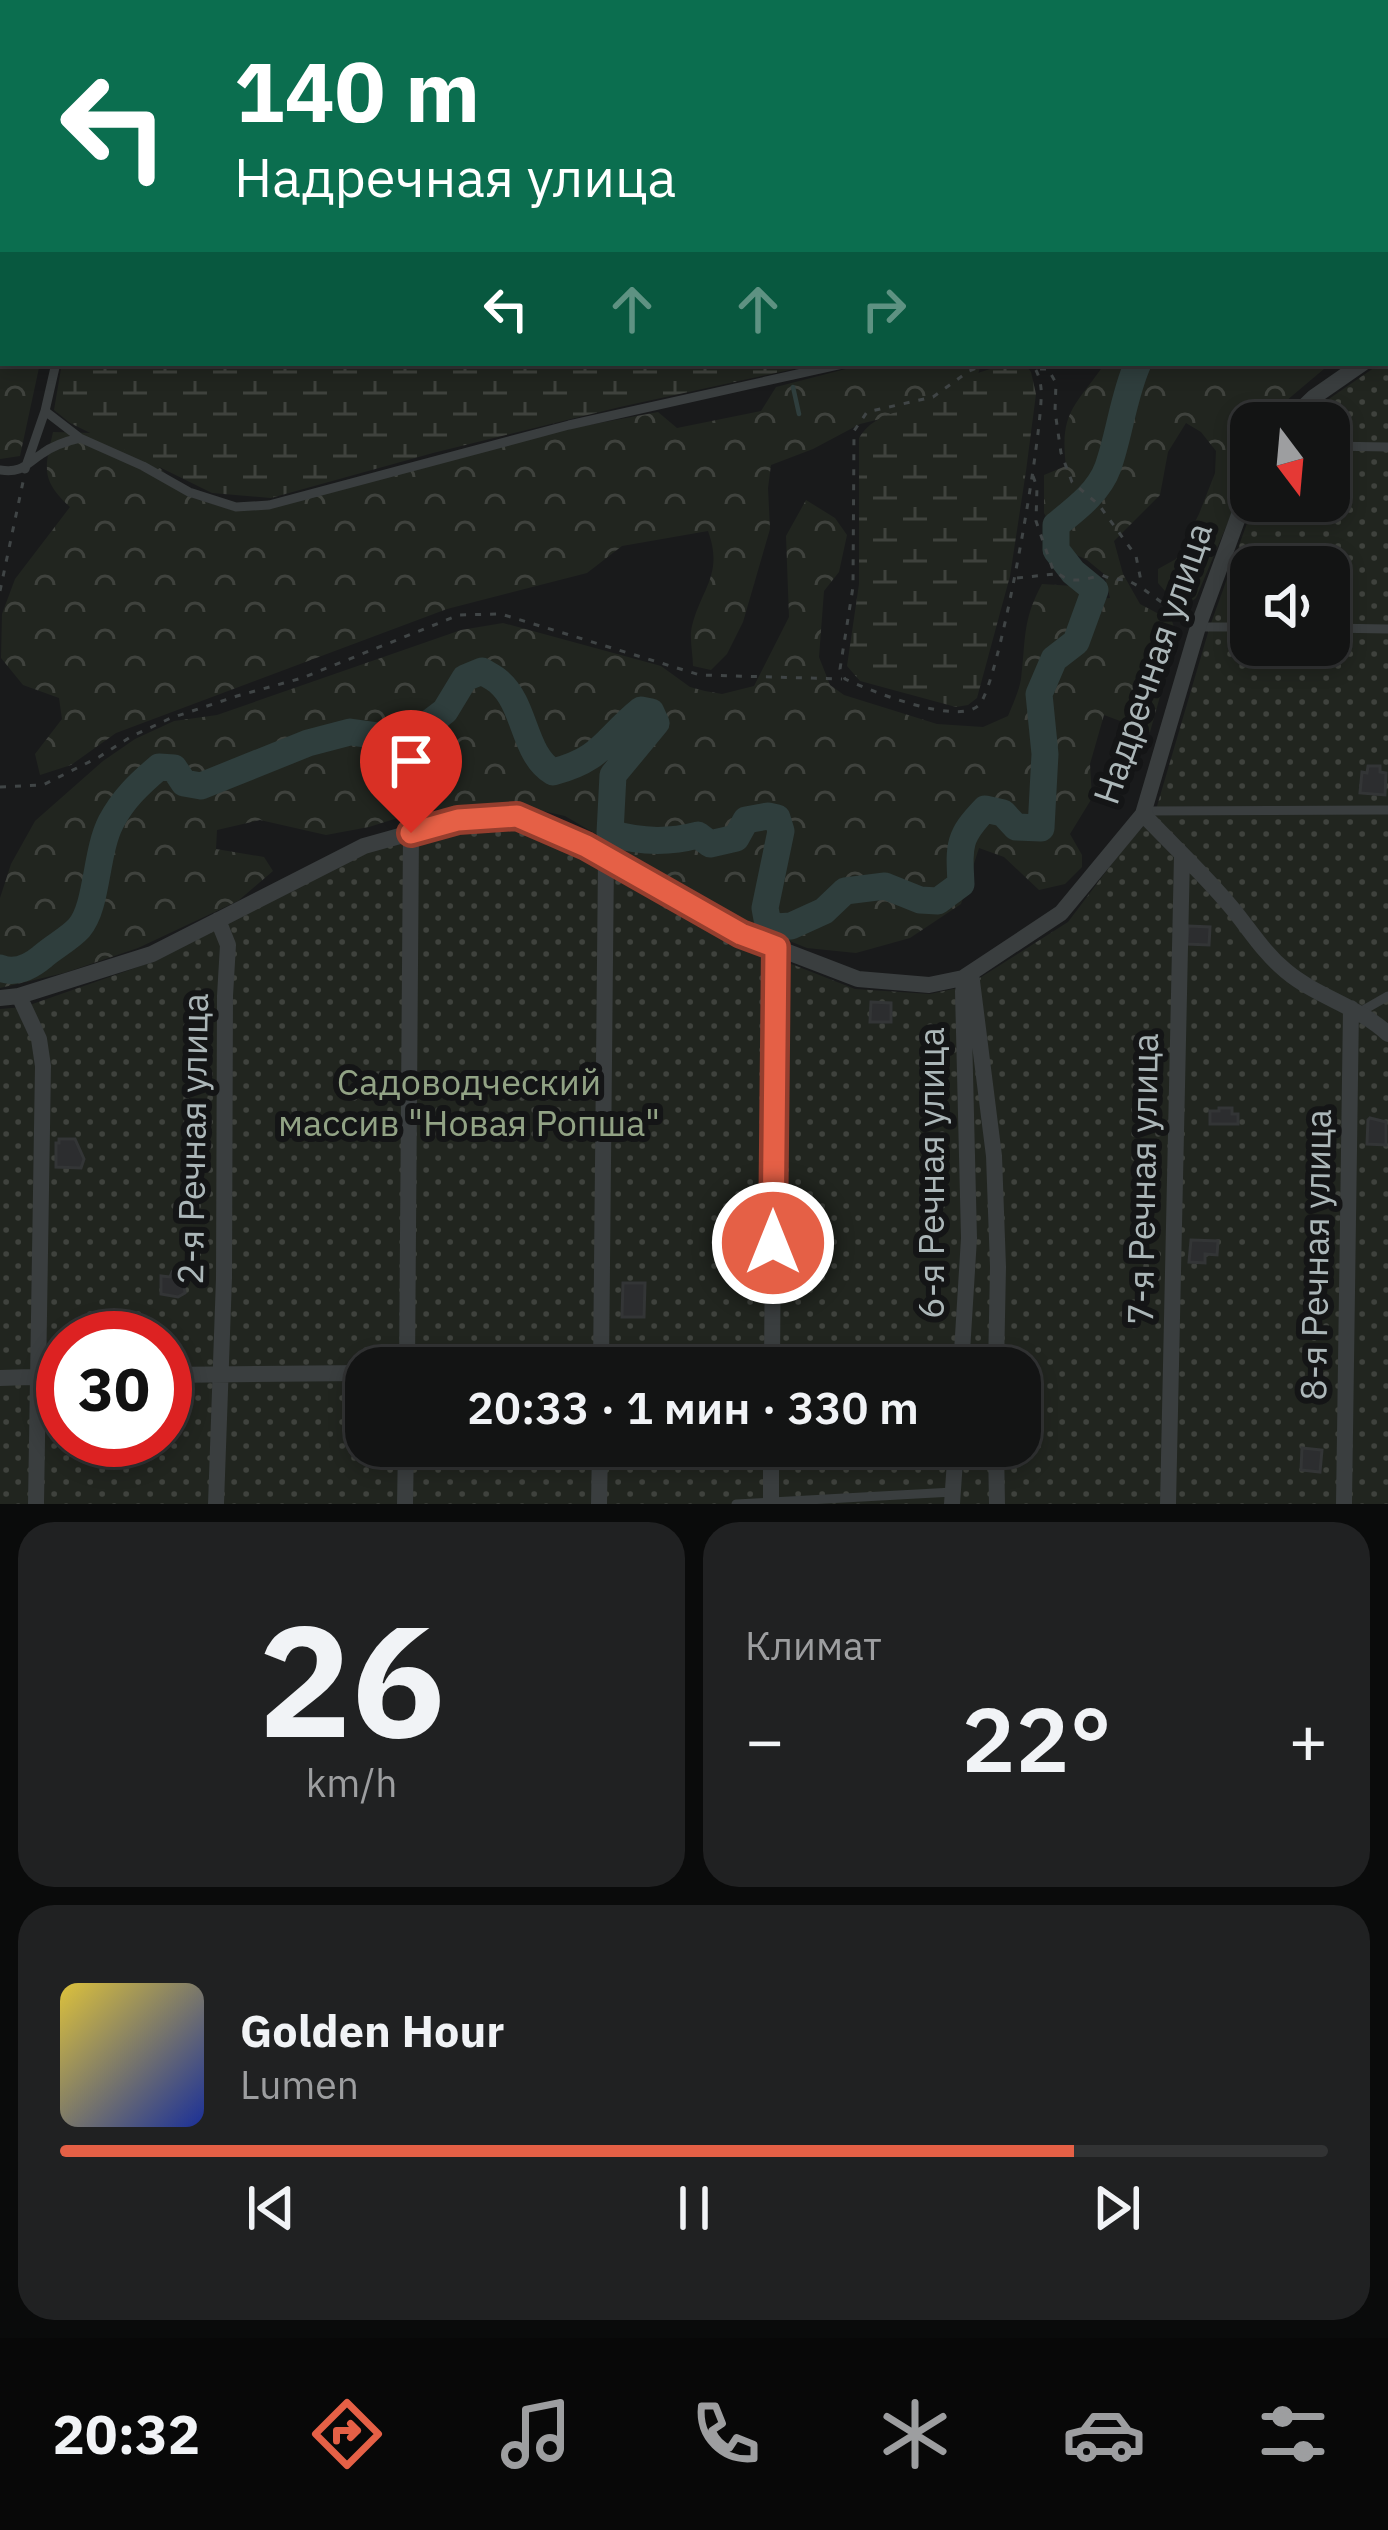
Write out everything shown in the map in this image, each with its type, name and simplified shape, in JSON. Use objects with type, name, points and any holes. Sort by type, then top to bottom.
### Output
[{"type":"street","points":[[1309,402],[1359,366]]},
{"type":"street","name":"Надречная улица","points":[[9,997],[152,954],[364,846],[458,820],[517,816],[606,858],[741,934],[858,979],[929,985],[967,975],[1060,914],[1143,812],[1198,627],[1236,522]]},
{"type":"street","points":[[1143,812],[1287,973],[1388,1034]]},
{"type":"street","points":[[406,1347],[411,833]]},
{"type":"street","name":"7-я Речная улица","points":[[1168,1504],[1182,855]]},
{"type":"street","points":[[601,1347],[606,858]]},
{"type":"street","name":"2-я Речная улица","points":[[216,1504],[228,945],[218,920]]},
{"type":"street","points":[[772,1347],[776,947]]},
{"type":"street","name":"6-я Речная улица","points":[[962,1347],[969,1238],[967,975]]},
{"type":"street","name":"6-я Речная улица","points":[[967,975],[994,1156],[997,1347]]},
{"type":"street","points":[[9,997],[39,1039],[43,1066],[39,1311]]},
{"type":"street","name":"8-я Речная улица","points":[[1344,1504],[1355,1010]]},
{"type":"street","points":[[192,1375],[345,1372]]},
{"type":"street","points":[[0,1378],[36,1376]]},
{"type":"street","points":[[36,1504],[37,1467]]},
{"type":"street","points":[[405,1504],[406,1467]]},
{"type":"street","points":[[599,1504],[600,1467]]},
{"type":"street","points":[[771,1467],[771,1503]]},
{"type":"street","points":[[953,1498],[955,1467]]},
{"type":"street","points":[[996,1467],[997,1504]]},
{"type":"lane","points":[[26,469],[55,366]]},
{"type":"lane","points":[[46,411],[80,438],[190,492],[236,507],[269,505],[569,424],[833,366]]},
{"type":"lane","points":[[0,470],[26,469],[41,454],[80,438]]},
{"type":"lane","points":[[1350,446],[1388,447]]},
{"type":"lane","points":[[1198,627],[1230,627]]},
{"type":"lane","points":[[1350,628],[1388,629]]},
{"type":"lane","points":[[1143,812],[1388,810]]},
{"type":"lane","points":[[1355,1010],[1388,996]]},
{"type":"lane","points":[[736,1504],[953,1498]]},
{"type":"path","points":[[845,680],[840,669],[853,587],[854,431],[867,412],[932,397],[982,366]]},
{"type":"path","points":[[0,787],[43,784],[171,718],[302,678],[459,615],[500,614],[700,675],[845,680],[942,711],[974,710],[984,702],[1015,578],[1042,392],[1034,366]]},
{"type":"path","points":[[1036,368],[1048,366],[1055,383],[1061,453],[1072,482],[1100,505],[1136,556],[1142,588]]},
{"type":"path","points":[[0,592],[26,469]]},
{"type":"path","points":[[1031,472],[1037,487],[1036,521],[1057,574]]},
{"type":"path","points":[[1015,578],[1057,574],[1076,582],[1102,575],[1126,580],[1198,627]]},
{"type":"green space","points":[[0,366],[39,366],[20,456],[0,459]]},
{"type":"green space","points":[[61,366],[807,366],[433,453],[271,498],[212,493],[70,423],[54,410]]},
{"type":"green space","points":[[857,366],[980,366],[978,375],[929,407],[860,424],[771,465],[770,529],[743,622],[727,654],[711,670],[693,666],[691,641],[714,559],[708,531],[622,546],[587,573],[447,609],[116,733],[71,765],[40,775],[35,754],[62,719],[59,698],[23,685],[1,658],[2,614],[15,579],[70,507],[47,472],[53,432],[92,433],[144,452],[188,496],[235,511],[567,429],[658,412],[677,428],[761,411],[776,387]]},
{"type":"green space","points":[[1026,366],[1036,394],[1010,576],[977,698],[956,707],[860,681],[847,666],[859,584],[859,438],[883,417],[935,400],[964,380],[995,368]]},
{"type":"green space","points":[[1103,366],[1327,366],[1285,402],[1230,402],[1230,517],[1196,598],[1181,609],[1158,583],[1158,569],[1176,559],[1215,473],[1216,451],[1201,432],[1186,423],[1168,452],[1160,495],[1114,541],[1123,574],[1140,604],[1172,621],[1177,636],[1150,732],[1104,715],[1090,764],[1092,798],[1070,834],[1082,855],[1082,867],[1065,884],[1039,890],[1004,857],[979,848],[961,904],[910,938],[856,953],[807,948],[757,928],[565,816],[521,806],[423,810],[326,835],[260,820],[217,830],[216,849],[264,857],[273,871],[238,901],[138,948],[0,988],[0,898],[11,864],[35,821],[135,739],[174,721],[217,715],[461,630],[503,623],[661,666],[690,687],[705,691],[722,694],[754,686],[789,617],[786,536],[806,500],[835,518],[847,535],[839,572],[824,591],[819,657],[830,685],[844,695],[937,724],[983,727],[1008,716],[1020,684],[1028,620],[1042,584],[1073,586],[1086,600],[1110,598],[1104,574],[1064,549],[1044,513],[1044,475],[1066,466],[1068,420]]},
{"type":"green space","name":"Садоводческий массив \"Новая Ропша\"","points":[[1377,366],[1388,366],[1388,1504],[0,1504],[0,1009],[24,1007],[155,961],[365,852],[458,829],[516,823],[738,943],[855,989],[930,994],[967,986],[1068,922],[1155,813],[1230,570],[1230,666],[1350,666],[1350,546],[1239,546],[1247,522],[1350,522],[1350,402],[1324,402]]},
{"type":"building","points":[[1368,766],[1380,766],[1380,772],[1386,773],[1385,795],[1360,793],[1362,772],[1367,773]]},
{"type":"building","points":[[1188,926],[1210,927],[1209,945],[1187,944]]},
{"type":"building","points":[[871,1002],[891,1003],[891,1022],[870,1022]]},
{"type":"building","points":[[1232,1108],[1238,1124],[1210,1124],[1210,1111]]},
{"type":"building","points":[[1370,1118],[1386,1122],[1386,1145],[1367,1144]]},
{"type":"building","points":[[59,1139],[75,1139],[84,1159],[81,1168],[56,1167]]},
{"type":"building","points":[[1191,1240],[1218,1241],[1217,1255],[1205,1254],[1205,1263],[1189,1262]]},
{"type":"building","points":[[172,1272],[183,1276],[185,1293],[178,1297],[161,1294],[161,1276],[170,1277]]},
{"type":"building","points":[[623,1283],[645,1283],[644,1317],[622,1317]]},
{"type":"building","points":[[1302,1448],[1322,1450],[1320,1472],[1301,1470]]},
{"type":"waterway","points":[[0,968],[11,970],[37,961],[79,928],[90,907],[111,822],[132,792],[159,767],[174,768],[184,783],[201,786],[308,743],[350,732],[407,740],[445,711],[465,678],[482,671],[508,692],[536,754],[553,772],[593,754],[641,710],[651,712],[656,723],[613,775],[610,833],[654,840],[698,835],[710,844],[736,838],[746,820],[777,818],[781,831],[765,908],[775,927],[791,926],[824,911],[845,891],[885,886],[920,900],[938,901],[961,884],[962,842],[985,809],[1003,813],[1016,827],[1041,828],[1045,754],[1039,694],[1054,659],[1076,642],[1095,590],[1056,550],[1056,525],[1104,476],[1137,366]]},
{"type":"waterway","points":[[793,387],[799,414]]},
{"type":"route","points":[[411,833],[458,820],[517,816],[586,846],[741,934],[776,947],[773,1243]]}]
